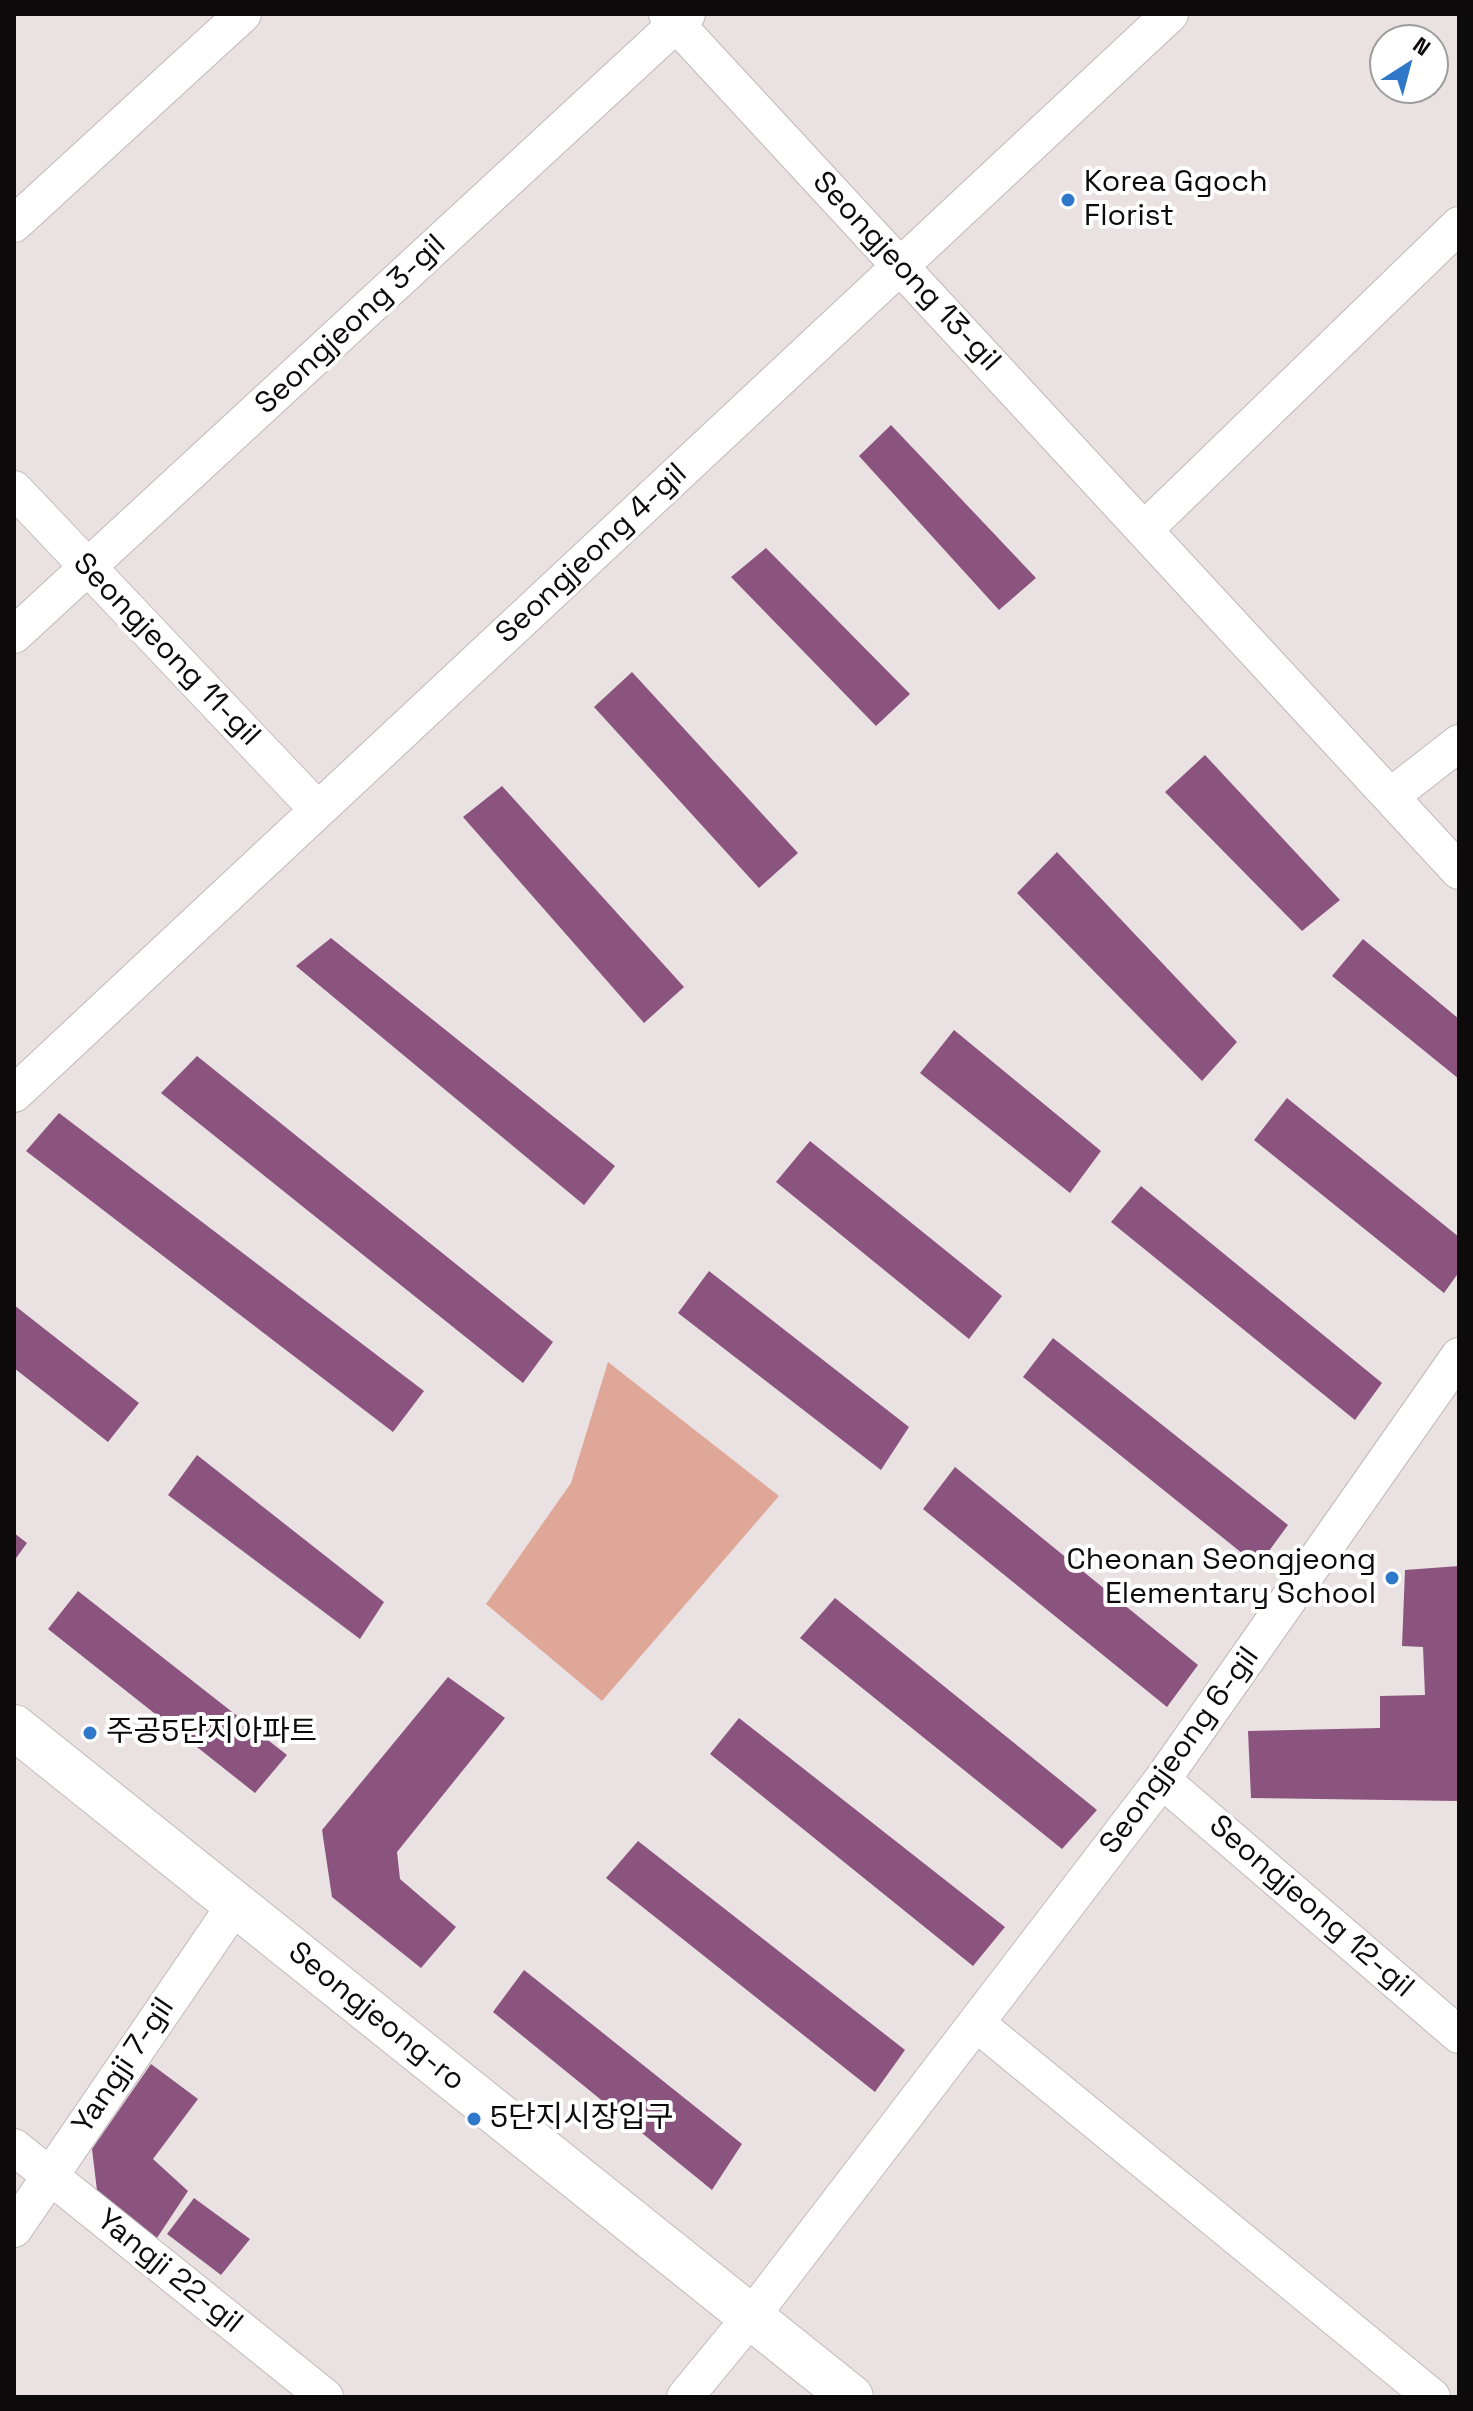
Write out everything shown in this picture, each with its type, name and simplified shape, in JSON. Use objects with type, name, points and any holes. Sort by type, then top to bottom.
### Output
[{"type":"street","points":[[14,224],[243,14]]},
{"type":"street","name":"Seongjeong 4-gil","points":[[14,1094],[1170,14]]},
{"type":"street","name":"Seongjeong 13-gil","points":[[677,17],[899,265],[1459,871]]},
{"type":"street","name":"Seongjeong 3-gil","points":[[14,635],[677,17]]},
{"type":"street","points":[[1144,530],[1459,225]]},
{"type":"street","name":"Seongjeong 11-gil","points":[[14,489],[318,810]]},
{"type":"street","points":[[1391,796],[1459,743]]},
{"type":"street","name":"Seongjeong 6-gil","points":[[685,2397],[750,2318],[1162,1780],[1459,1356]]},
{"type":"street","name":"Seongjeong-ro","points":[[14,1727],[851,2397]]},
{"type":"street","name":"Seongjeong 12-gil","points":[[1162,1780],[1459,2035]]},
{"type":"street","name":"Yangji 7-gil","points":[[14,2229],[235,1905]]},
{"type":"street","points":[[976,2023],[1432,2397]]},
{"type":"street","name":"Yangji 22-gil","points":[[14,2147],[325,2397]]},
{"type":"shaded area","points":[[608,1362],[779,1496],[602,1701],[486,1604],[571,1483]]},
{"type":"building","points":[[891,425],[1036,578],[999,610],[859,456]]},
{"type":"building","points":[[766,548],[910,694],[876,726],[731,577]]},
{"type":"building","points":[[632,672],[798,853],[759,888],[594,707]]},
{"type":"building","points":[[1205,755],[1340,900],[1302,931],[1165,792]]},
{"type":"building","points":[[502,786],[684,987],[644,1023],[463,817]]},
{"type":"building","points":[[1057,852],[1237,1042],[1202,1081],[1017,893]]},
{"type":"building","points":[[331,938],[615,1166],[584,1205],[296,966]]},
{"type":"building","points":[[1363,939],[1459,1019],[1459,1079],[1332,976]]},
{"type":"building","points":[[954,1030],[1101,1151],[1070,1193],[920,1073]]},
{"type":"building","points":[[197,1056],[553,1342],[523,1383],[161,1093]]},
{"type":"building","points":[[1287,1098],[1459,1237],[1459,1272],[1444,1293],[1254,1140]]},
{"type":"building","points":[[59,1113],[424,1391],[393,1432],[26,1151]]},
{"type":"building","points":[[810,1141],[1002,1296],[969,1339],[776,1182]]},
{"type":"building","points":[[1141,1186],[1382,1383],[1355,1420],[1111,1222]]},
{"type":"building","points":[[709,1271],[909,1427],[881,1470],[678,1313]]},
{"type":"building","points":[[14,1305],[139,1403],[108,1442],[14,1368]]},
{"type":"building","points":[[1053,1338],[1288,1525],[1258,1566],[1023,1377]]},
{"type":"building","points":[[197,1455],[384,1602],[360,1639],[168,1495]]},
{"type":"building","points":[[955,1467],[1198,1665],[1167,1707],[923,1509]]},
{"type":"building","points":[[14,1533],[27,1543],[14,1561]]},
{"type":"building","points":[[1459,1566],[1459,1801],[1251,1798],[1248,1731],[1380,1728],[1380,1696],[1425,1695],[1423,1647],[1402,1646],[1405,1570]]},
{"type":"building","points":[[78,1591],[287,1755],[255,1793],[48,1629]]},
{"type":"building","points":[[835,1598],[1097,1810],[1062,1849],[800,1638]]},
{"type":"building","points":[[448,1677],[505,1718],[397,1852],[400,1879],[456,1927],[421,1968],[332,1897],[322,1830]]},
{"type":"building","points":[[739,1718],[1005,1927],[973,1966],[710,1754]]},
{"type":"building","points":[[638,1841],[905,2050],[875,2092],[606,1878]]},
{"type":"building","points":[[524,1970],[742,2144],[712,2190],[493,2012]]},
{"type":"building","points":[[151,2064],[198,2099],[153,2159],[188,2191],[155,2241],[98,2199],[92,2149]]},
{"type":"building","points":[[194,2198],[250,2239],[221,2275],[167,2234]]},
{"type":"place","name":"Korea Ggoch Florist","points":[[1068,200]]},
{"type":"place","name":"Cheonan Seongjeong Elementary School","points":[[1392,1578]]},
{"type":"place","name":"주공5단지아파트","points":[[90,1733]]},
{"type":"place","name":"5단지시장입구","points":[[474,2119]]}]
